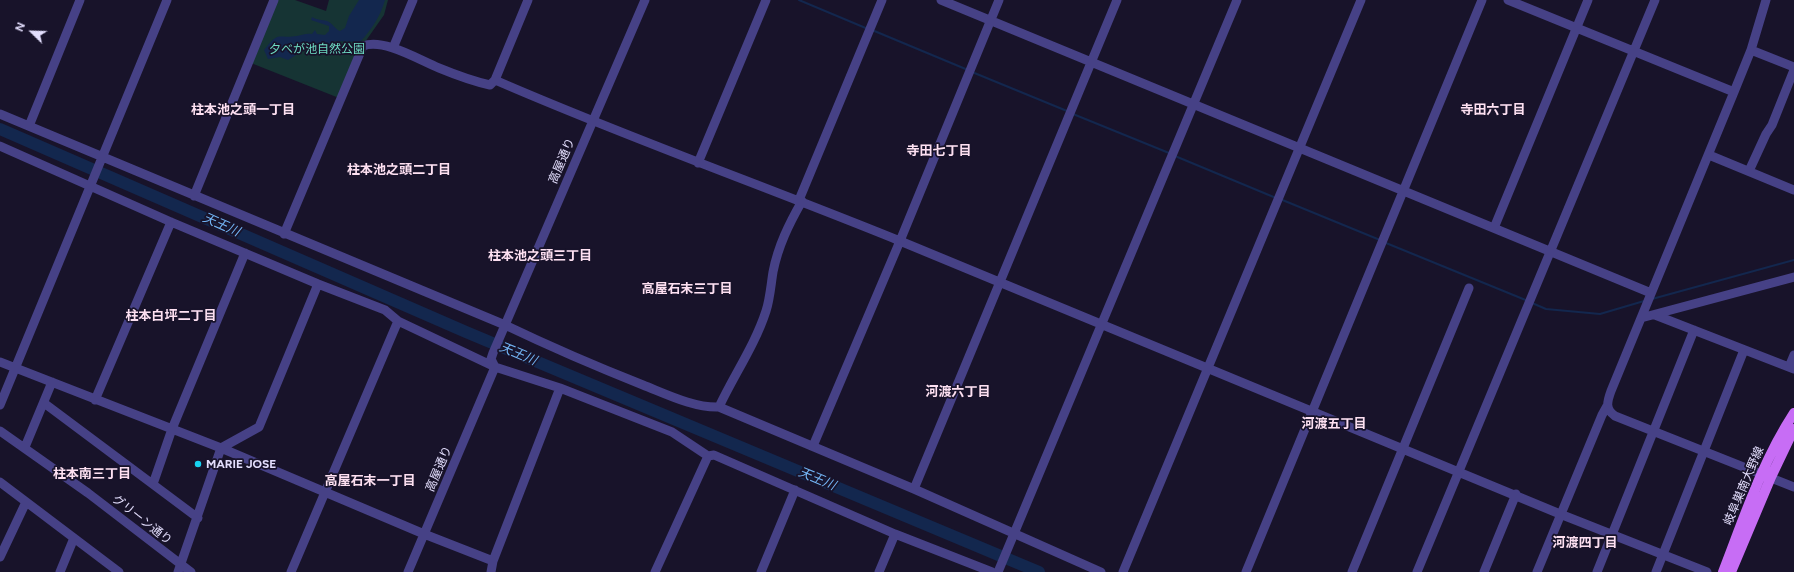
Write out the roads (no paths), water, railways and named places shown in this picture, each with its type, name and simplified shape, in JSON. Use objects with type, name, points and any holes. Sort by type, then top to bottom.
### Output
[{"type":"main road","name":"岐阜巣南大野線","points":[[1731,572],[1781,432],[1794,413]]},
{"type":"main road","name":"岐阜巣南大野線","points":[[1723,572],[1766,475],[1794,429]]},
{"type":"street","points":[[29,126],[80,0]]},
{"type":"street","points":[[0,404],[90,183],[102,158],[167,0]]},
{"type":"street","points":[[194,196],[274,0]]},
{"type":"street","points":[[393,48],[413,0]]},
{"type":"street","points":[[284,234],[360,46],[368,44],[393,48],[474,82],[490,85],[495,80],[528,0]]},
{"type":"street","name":"高屋通り","points":[[408,572],[495,367],[491,359],[503,328],[645,0]]},
{"type":"street","points":[[698,163],[766,0]]},
{"type":"street","points":[[719,407],[729,386],[748,354],[767,310],[773,272],[783,235],[801,201],[882,0]]},
{"type":"street","points":[[941,0],[1404,190],[1651,294]]},
{"type":"street","points":[[813,446],[900,241],[999,0]]},
{"type":"street","points":[[914,488],[1117,0]]},
{"type":"street","points":[[655,572],[708,456],[714,454],[895,534],[997,571],[1103,324],[1169,161],[1237,0]]},
{"type":"street","points":[[1123,572],[1361,0]]},
{"type":"street","points":[[1246,572],[1482,0]]},
{"type":"street","points":[[1508,0],[1734,92]]},
{"type":"street","points":[[1494,228],[1588,0]]},
{"type":"street","points":[[1417,572],[1655,0]]},
{"type":"street","points":[[1537,572],[1560,514],[1607,406],[1611,392],[1709,155],[1751,50],[1766,0]]},
{"type":"street","points":[[1751,50],[1794,67]]},
{"type":"street","points":[[1749,171],[1766,134],[1772,125],[1794,70]]},
{"type":"street","points":[[495,80],[592,121],[698,163],[801,201],[900,241],[1516,494],[1560,514],[1708,572]]},
{"type":"street","points":[[0,114],[570,356],[670,396],[709,407],[719,407],[914,488],[1013,536],[1101,572]]},
{"type":"street","points":[[0,147],[90,183],[171,222],[318,284],[385,310],[398,321],[495,367],[560,388],[672,432],[708,456]]},
{"type":"street","points":[[1709,155],[1794,190]]},
{"type":"street","points":[[95,400],[171,222]]},
{"type":"street","points":[[153,484],[172,429],[245,253]]},
{"type":"street","points":[[1643,315],[1655,315],[1794,277]]},
{"type":"street","points":[[180,568],[221,448],[259,427],[318,284]]},
{"type":"street","points":[[1352,572],[1469,288]]},
{"type":"street","points":[[1655,315],[1791,368],[1794,354]]},
{"type":"street","points":[[291,572],[324,491],[398,321]]},
{"type":"street","points":[[1597,572],[1694,330]]},
{"type":"street","points":[[1656,572],[1744,350]]},
{"type":"street","points":[[0,362],[221,448],[424,534],[493,561]]},
{"type":"street","points":[[25,447],[52,382]]},
{"type":"street","points":[[491,572],[493,561],[560,388]]},
{"type":"street","points":[[44,403],[198,518]]},
{"type":"street","points":[[1607,406],[1609,411],[1615,416],[1794,487]]},
{"type":"street","name":"グリーン通り","points":[[0,431],[88,492],[180,568],[191,572]]},
{"type":"street","points":[[0,482],[119,572]]},
{"type":"street","points":[[761,572],[795,490]]},
{"type":"street","points":[[1484,572],[1516,494]]},
{"type":"street","points":[[0,558],[26,502]]},
{"type":"street","points":[[879,572],[895,534]]},
{"type":"street","points":[[60,572],[74,538]]},
{"type":"water","points":[[359,0],[385,0],[381,12],[360,42],[335,41],[323,50],[309,47],[288,60],[280,57],[268,59],[264,50],[276,38],[312,34],[315,30],[317,34],[325,35],[329,31],[329,26],[311,20],[312,17],[329,22],[340,31],[345,28],[349,16]]},
{"type":"waterway","points":[[799,0],[868,29]]},
{"type":"waterway","points":[[872,30],[968,70]]},
{"type":"waterway","points":[[972,72],[1067,111]]},
{"type":"waterway","points":[[1073,114],[1169,153]]},
{"type":"waterway","name":"天王川","points":[[0,129],[466,332],[1039,572]]},
{"type":"waterway","points":[[1175,156],[1276,198]]},
{"type":"waterway","points":[[1280,199],[1380,240]]},
{"type":"waterway","points":[[1386,243],[1528,301]]},
{"type":"waterway","points":[[1652,299],[1794,260]]},
{"type":"waterway","points":[[1532,303],[1546,309],[1600,314],[1644,301]]},
{"type":"place","name":"MARIE JOSE","points":[[198,464]]},
{"type":"district","name":"柱本池之頭一丁目","points":[[243,110]]},
{"type":"district","name":"寺田六丁目","points":[[1493,110]]},
{"type":"district","name":"寺田七丁目","points":[[939,151]]},
{"type":"district","name":"柱本池之頭二丁目","points":[[399,170]]},
{"type":"district","name":"柱本池之頭三丁目","points":[[540,256]]},
{"type":"district","name":"高屋石末三丁目","points":[[687,289]]},
{"type":"district","name":"柱本白坪二丁目","points":[[171,316]]},
{"type":"district","name":"河渡六丁目","points":[[958,392]]},
{"type":"district","name":"河渡五丁目","points":[[1334,424]]},
{"type":"district","name":"柱本南三丁目","points":[[92,474]]},
{"type":"district","name":"高屋石末一丁目","points":[[370,481]]},
{"type":"district","name":"河渡四丁目","points":[[1585,543]]},
{"type":"park label","name":"夕べが池自然公園","points":[[317,49]]}]
